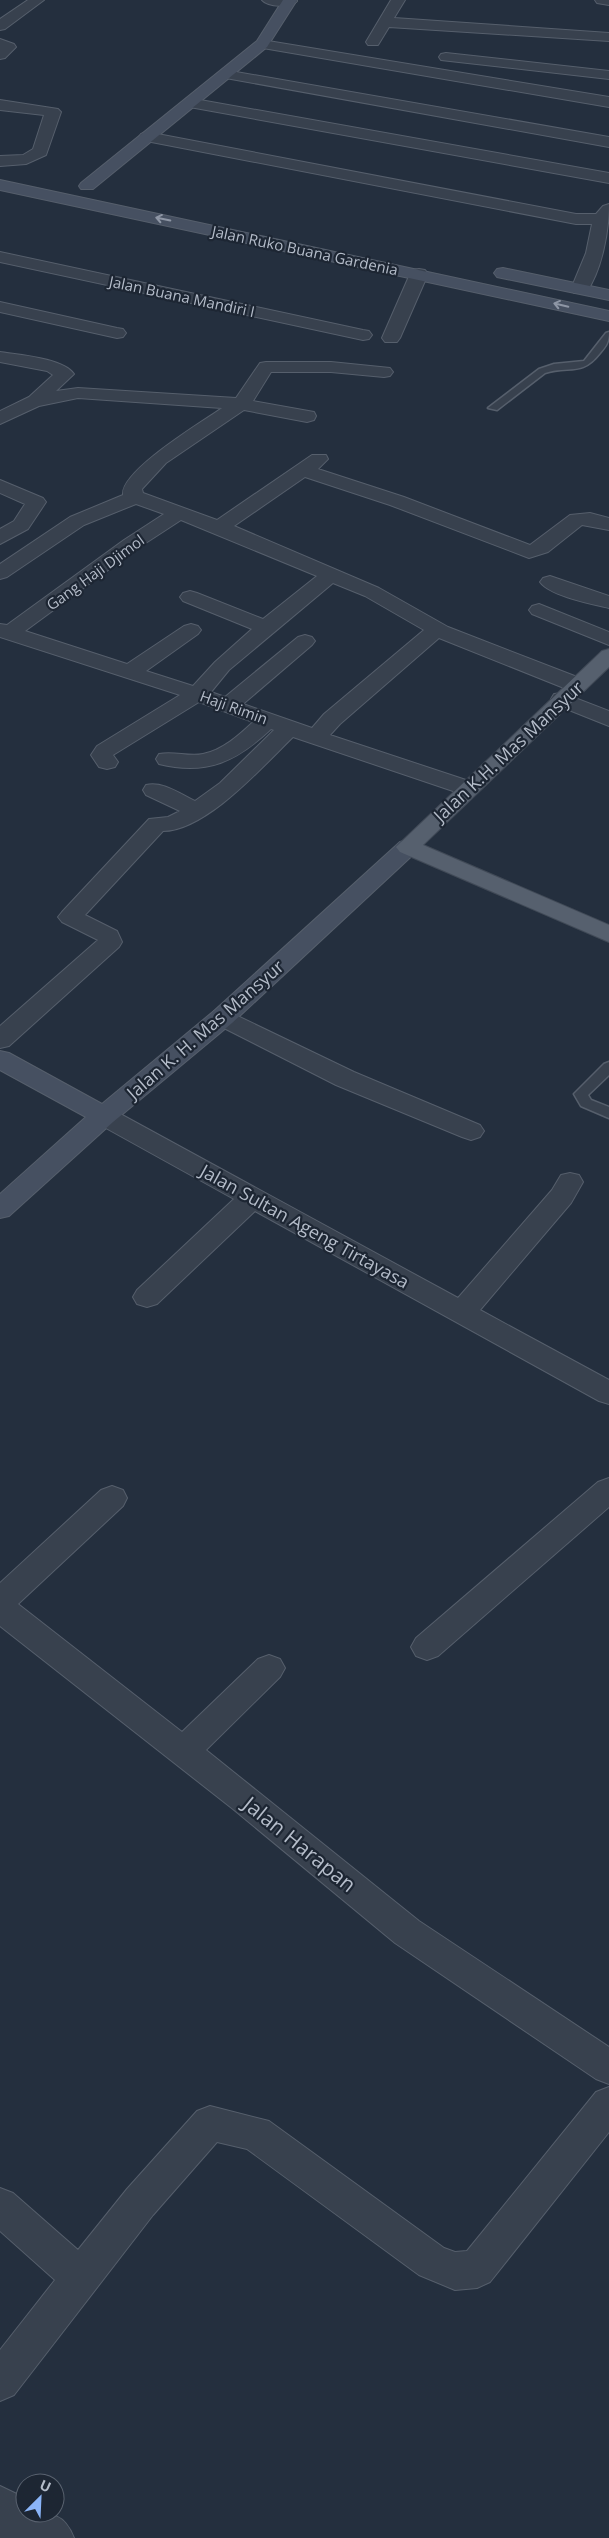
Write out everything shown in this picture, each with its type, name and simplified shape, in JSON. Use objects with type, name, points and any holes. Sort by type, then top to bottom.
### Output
[{"type":"main road","name":"Jalan K.H. Mas Mansyur","points":[[408,846],[609,655]]},
{"type":"main road","points":[[408,846],[609,934]]},
{"type":"street","points":[[0,26],[37,0]]},
{"type":"street","points":[[269,0],[290,1]]},
{"type":"street","points":[[373,42],[398,0]]},
{"type":"street","points":[[602,0],[609,1]]},
{"type":"street","points":[[87,186],[262,44],[290,1]]},
{"type":"street","points":[[386,22],[609,37]]},
{"type":"street","points":[[0,43],[9,47],[0,55]]},
{"type":"street","points":[[262,44],[609,102]]},
{"type":"street","points":[[328,55],[409,53]]},
{"type":"street","points":[[427,55],[609,75]]},
{"type":"street","points":[[225,74],[609,142]]},
{"type":"street","points":[[189,103],[609,178]]},
{"type":"street","points":[[0,105],[53,112],[40,152],[26,159],[0,161]]},
{"type":"street","points":[[147,137],[576,219],[590,220],[606,213]]},
{"type":"street","points":[[0,168],[29,174]]},
{"type":"street","points":[[68,182],[106,190]]},
{"type":"street","name":"Jalan Ruko Buana Gardenia","points":[[0,185],[609,316]]},
{"type":"street","points":[[187,224],[203,210]]},
{"type":"street","points":[[580,289],[594,253],[606,213]]},
{"type":"street","name":"Jalan Buana Mandiri I","points":[[0,258],[363,335]]},
{"type":"street","points":[[484,269],[609,295]]},
{"type":"street","points":[[489,289],[503,273]]},
{"type":"street","points":[[391,338],[419,274]]},
{"type":"street","points":[[0,307],[117,332]]},
{"type":"street","points":[[0,357],[52,368],[65,374],[34,401],[0,418]]},
{"type":"street","points":[[384,372],[331,367],[266,367],[241,404],[159,459],[133,488],[132,494],[136,498],[219,527],[372,592],[437,629],[570,692],[609,719]]},
{"type":"street","points":[[34,401],[78,393],[241,404],[307,416]]},
{"type":"street","points":[[219,527],[311,464],[340,484],[397,501],[529,552],[541,548],[577,519],[590,519],[609,524]]},
{"type":"street","points":[[0,486],[36,502],[21,525],[0,538]]},
{"type":"street","points":[[0,573],[77,521],[136,498]]},
{"type":"street","name":"Gang Haji Djimol","points":[[5,631],[180,512]]},
{"type":"street","points":[[107,762],[102,755],[105,751],[197,694],[222,666],[332,574]]},
{"type":"street","points":[[550,582],[562,588],[609,602]]},
{"type":"street","points":[[190,597],[266,628]]},
{"type":"street","points":[[538,610],[609,639]]},
{"type":"street","points":[[317,736],[332,719],[437,629]]},
{"type":"street","points":[[130,672],[191,630]]},
{"type":"street","name":"Haji Rimin","points":[[5,631],[229,704],[289,728],[467,788]]},
{"type":"street","points":[[229,704],[304,641]]},
{"type":"street","points":[[167,759],[206,761],[242,745],[268,720]]},
{"type":"street","points":[[0,1040],[110,942],[109,936],[70,918],[157,824],[172,824],[197,810],[228,788],[289,728]]},
{"type":"street","points":[[154,790],[197,810]]},
{"type":"street","name":"Jalan K. H. Mas Mansyur","points":[[0,1209],[104,1116],[223,1017],[408,846]]},
{"type":"street","points":[[223,1017],[279,1048],[407,1107],[471,1131]]},
{"type":"street","name":"Jalan Sultan Ageng Tirtayasa","points":[[0,1059],[609,1393]]},
{"type":"street","points":[[462,1312],[562,1196],[570,1182]]},
{"type":"street","points":[[147,1297],[253,1197]]},
{"type":"street","points":[[428,1647],[609,1490]]},
{"type":"street","points":[[0,1602],[112,1498]]},
{"type":"street","name":"Jalan Harapan","points":[[0,1608],[245,1799],[407,1932],[609,2067]]},
{"type":"street","points":[[183,1752],[269,1668]]},
{"type":"street","points":[[0,2381],[140,2202],[210,2123],[256,2132],[432,2262],[455,2271],[477,2269],[609,2104]]},
{"type":"street","points":[[0,2206],[81,2278]]},
{"type":"street","points":[[10,2520],[54,2538]]},
{"type":"lane","points":[[493,408],[542,371],[554,367],[580,366],[587,363],[609,335]]},
{"type":"lane","points":[[609,1067],[581,1094],[586,1102],[609,1113]]}]
